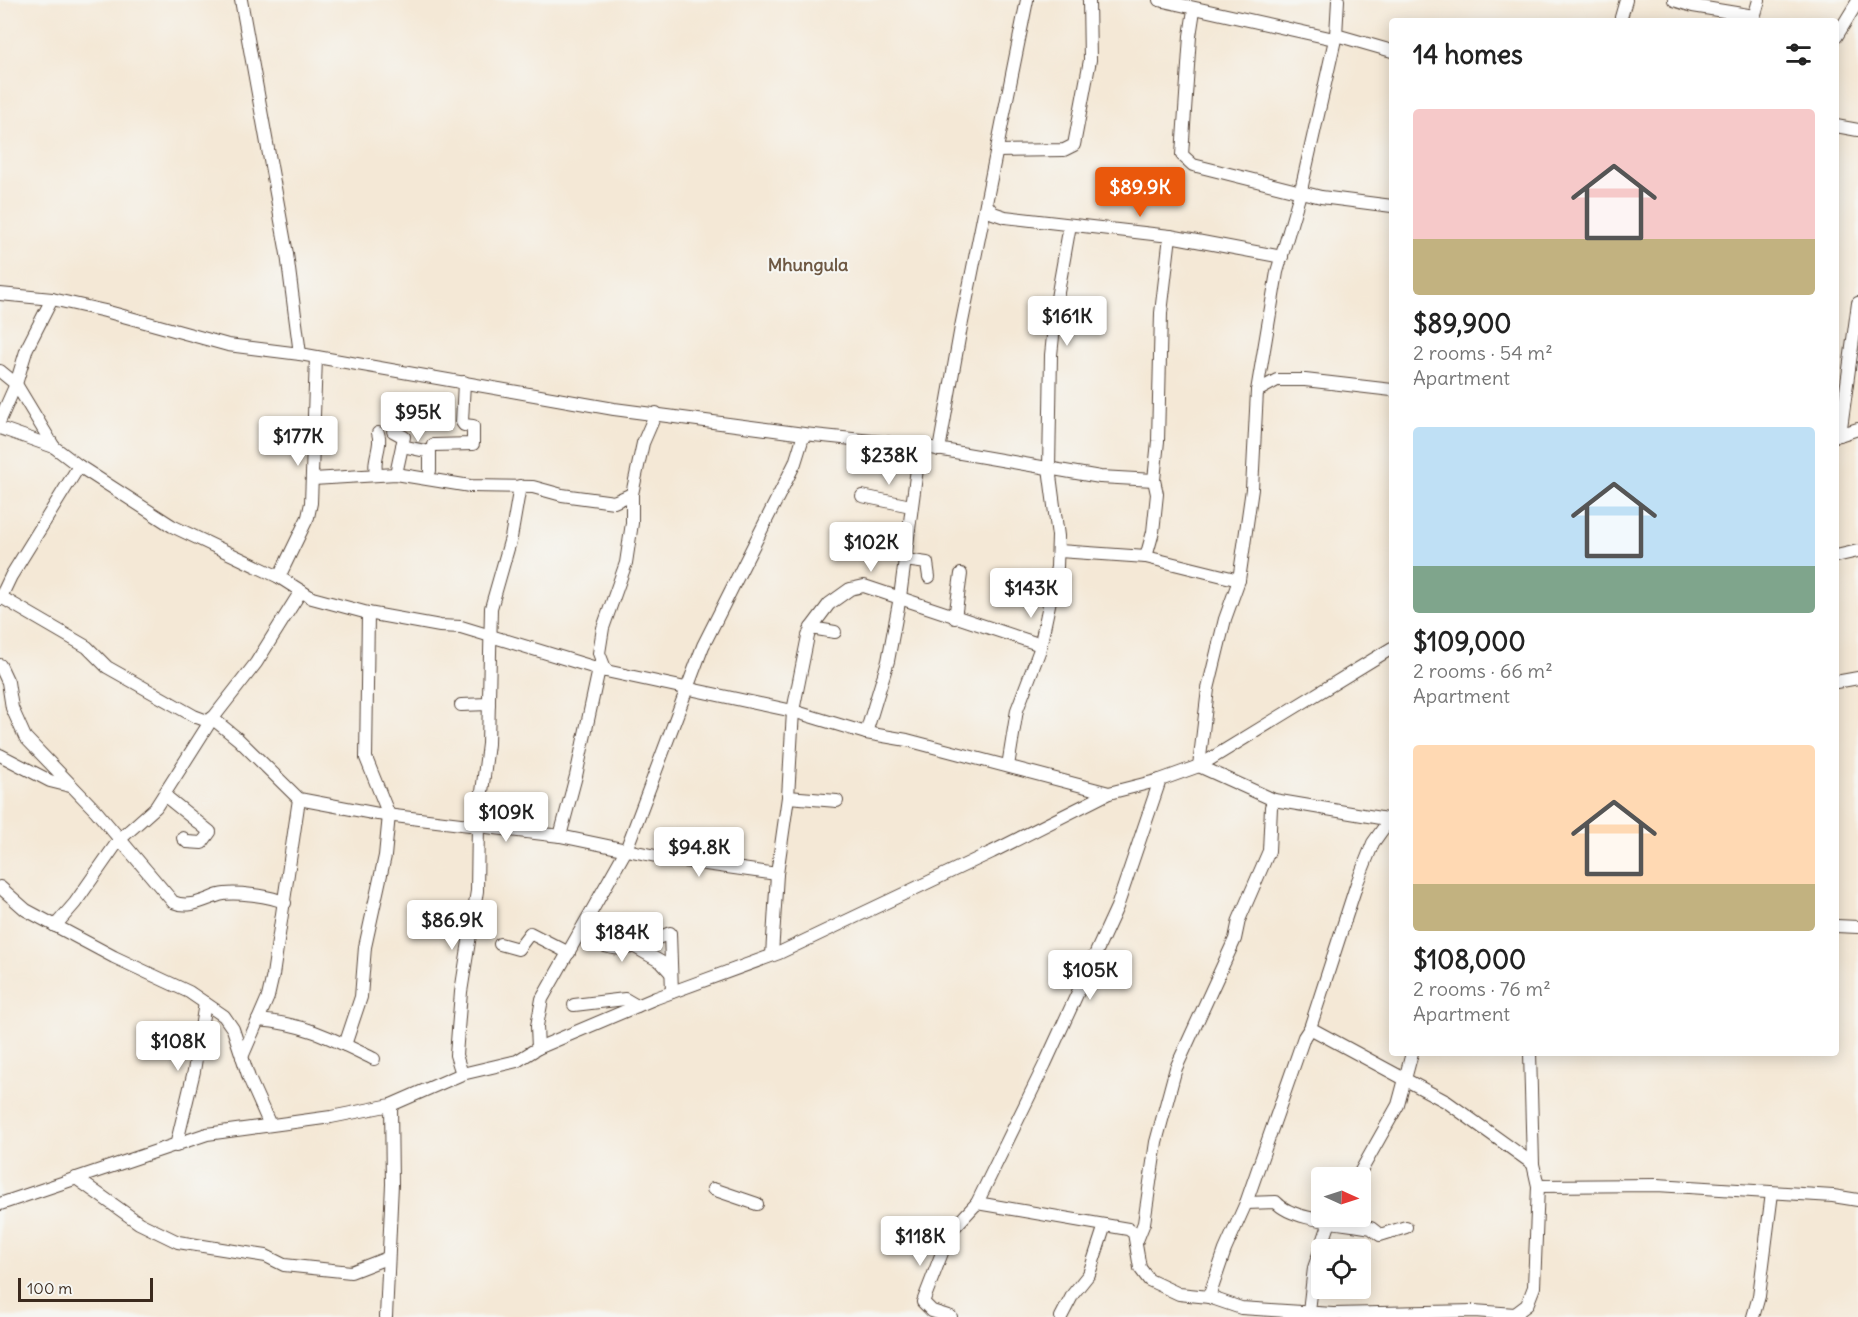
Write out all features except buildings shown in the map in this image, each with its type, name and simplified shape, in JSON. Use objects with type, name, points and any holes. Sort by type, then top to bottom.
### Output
[{"type":"street","points":[[241,0],[287,254],[300,354]]},
{"type":"street","points":[[939,450],[1005,102],[1027,0]]},
{"type":"street","points":[[997,151],[1064,150],[1074,145],[1090,60],[1089,0]]},
{"type":"street","points":[[1159,0],[1194,10],[1335,37],[1389,50]]},
{"type":"street","points":[[1198,766],[1208,689],[1225,619],[1239,580],[1252,489],[1260,366],[1277,272],[1301,190],[1335,37],[1338,0]]},
{"type":"street","points":[[1621,18],[1626,0]]},
{"type":"street","points":[[1674,0],[1754,18],[1759,0]]},
{"type":"street","points":[[1839,32],[1858,1]]},
{"type":"street","points":[[1194,10],[1190,36],[1182,155],[1193,165],[1341,201],[1389,206]]},
{"type":"street","points":[[1839,127],[1858,130]]},
{"type":"street","points":[[986,204],[993,213],[1005,217],[1170,236],[1282,257]]},
{"type":"street","points":[[1008,766],[1017,710],[1041,645],[1059,551],[1049,468],[1051,355],[1057,298],[1070,225]]},
{"type":"street","points":[[1146,557],[1155,523],[1157,494],[1154,480],[1158,441],[1161,312],[1170,236]]},
{"type":"street","points":[[0,294],[52,299],[228,345],[300,354],[656,413],[804,434],[920,446],[1100,477],[1154,480]]},
{"type":"street","points":[[0,420],[16,384],[27,348],[52,299]]},
{"type":"street","points":[[1839,428],[1858,303]]},
{"type":"street","points":[[279,578],[308,517],[313,479],[316,357]]},
{"type":"street","points":[[1260,366],[1277,380]]},
{"type":"street","points":[[0,371],[16,384],[54,447]]},
{"type":"street","points":[[1257,391],[1277,380],[1305,380],[1389,390]]},
{"type":"street","points":[[433,445],[473,444],[473,426],[464,425],[462,422],[464,382]]},
{"type":"street","points":[[560,836],[602,670],[599,653],[608,609],[626,563],[630,544],[632,494],[643,443],[656,413]]},
{"type":"street","points":[[0,428],[54,447],[79,466],[192,538],[279,578],[312,598],[368,613],[440,626],[461,627],[602,670],[793,711],[866,733],[907,740],[1109,793]]},
{"type":"street","points":[[1839,435],[1858,429]]},
{"type":"street","points":[[393,431],[405,437],[396,474]]},
{"type":"street","points":[[377,475],[375,465],[381,440],[378,433]]},
{"type":"street","points":[[538,1048],[537,1026],[542,999],[626,850],[658,772],[686,688],[703,646],[795,463],[804,434]]},
{"type":"street","points":[[402,446],[430,452],[430,471]]},
{"type":"street","points":[[866,733],[888,661],[900,597],[920,446]]},
{"type":"street","points":[[79,466],[0,598],[87,647],[107,666],[194,716],[211,720],[238,739],[299,799],[389,815],[478,824],[560,836],[670,859],[777,874]]},
{"type":"street","points":[[313,479],[396,474],[470,486],[520,486],[614,502],[632,494]]},
{"type":"street","points":[[462,1074],[456,1055],[461,992],[477,891],[478,824],[488,744],[490,636],[494,591],[511,538],[520,486]]},
{"type":"street","points":[[862,496],[911,506]]},
{"type":"street","points":[[1059,551],[1146,557],[1239,580]]},
{"type":"street","points":[[1839,555],[1858,551]]},
{"type":"street","points":[[904,561],[927,563],[929,577]]},
{"type":"street","points":[[955,618],[961,574]]},
{"type":"street","points":[[772,955],[777,874],[788,797],[793,711],[811,628],[829,604],[850,589],[864,586],[1041,645]]},
{"type":"street","points":[[55,926],[75,903],[119,840],[148,817],[211,720],[256,663],[301,591]]},
{"type":"street","points":[[345,1045],[361,997],[365,947],[385,856],[389,815],[366,758],[368,613]]},
{"type":"street","points":[[811,628],[835,632]]},
{"type":"street","points":[[0,1204],[207,1134],[391,1105],[462,1074],[507,1064],[526,1057],[538,1048],[637,1006],[772,955],[992,852],[1109,793],[1160,780],[1198,766],[1389,650]]},
{"type":"street","points":[[0,665],[8,682],[14,715],[25,737],[165,894],[177,904],[191,904],[222,895],[276,898],[285,903]]},
{"type":"street","points":[[1839,681],[1858,678]]},
{"type":"street","points":[[461,705],[489,704]]},
{"type":"street","points":[[0,755],[50,781],[71,786]]},
{"type":"street","points":[[1198,766],[1274,800],[1389,819]]},
{"type":"street","points":[[951,1317],[932,1311],[923,1302],[950,1232],[977,1203],[1045,1065],[1117,907],[1160,780]]},
{"type":"street","points":[[164,795],[210,832],[202,843],[187,842],[183,838]]},
{"type":"street","points":[[788,797],[837,801]]},
{"type":"street","points":[[242,1057],[258,1020],[273,975],[299,799]]},
{"type":"street","points":[[1136,1243],[1144,1223],[1156,1142],[1176,1068],[1235,939],[1242,911],[1269,851],[1271,807],[1274,800]]},
{"type":"street","points":[[1209,1297],[1225,1250],[1246,1203],[1304,1037],[1310,1028],[1373,843],[1389,822]]},
{"type":"street","points":[[0,887],[17,905],[189,992],[228,1020],[270,1125]]},
{"type":"street","points":[[1839,926],[1858,927]]},
{"type":"street","points":[[581,932],[599,946],[635,947],[670,933],[672,992]]},
{"type":"street","points":[[500,944],[518,949],[530,933],[569,954]]},
{"type":"street","points":[[635,947],[661,962],[671,973]]},
{"type":"street","points":[[574,1005],[626,999],[637,1006]]},
{"type":"street","points":[[176,1146],[194,1071],[205,1003]]},
{"type":"street","points":[[258,1020],[304,1027],[374,1059]]},
{"type":"street","points":[[1310,1028],[1404,1082],[1447,1102],[1533,1164]]},
{"type":"street","points":[[1363,1167],[1398,1105],[1411,1056]]},
{"type":"street","points":[[977,1203],[1131,1231],[1134,1233],[1140,1268],[1149,1280],[1179,1294],[1209,1297],[1241,1312],[1309,1311],[1332,1315],[1426,1315],[1474,1311],[1516,1315],[1527,1305],[1534,1287],[1538,1186],[1533,1164],[1530,1056]]},
{"type":"street","points":[[386,1317],[392,1184],[391,1105]]},
{"type":"street","points":[[76,1178],[133,1220],[178,1242],[267,1256],[284,1265],[351,1272],[367,1268],[387,1258]]},
{"type":"street","points":[[1538,1186],[1657,1185],[1858,1200]]},
{"type":"street","points":[[713,1189],[757,1204]]},
{"type":"street","points":[[1753,1317],[1759,1296],[1772,1193]]},
{"type":"street","points":[[1246,1203],[1276,1202],[1281,1207],[1298,1214],[1311,1216]]},
{"type":"street","points":[[1061,1317],[1073,1294],[1089,1274],[1105,1225]]},
{"type":"street","points":[[1309,1311],[1314,1268],[1328,1227]]},
{"type":"street","points":[[1367,1227],[1380,1235],[1407,1227]]},
{"type":"district","name":"Mhungula","points":[[808,264]]}]
